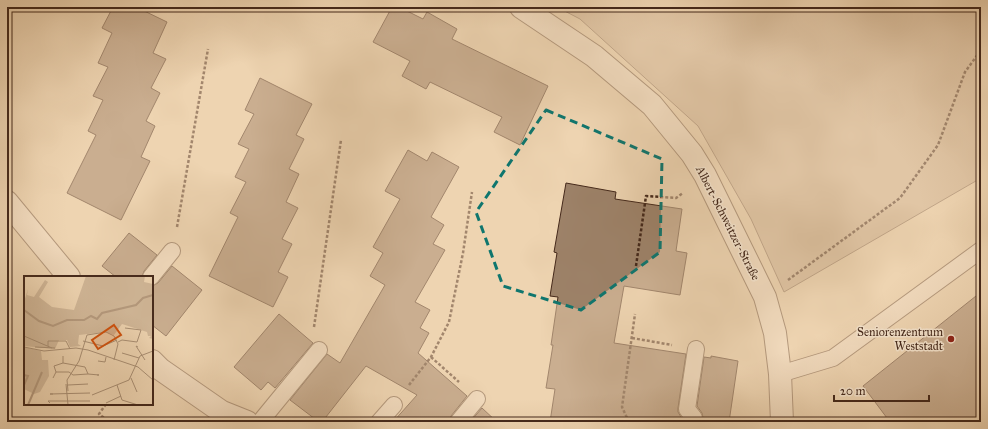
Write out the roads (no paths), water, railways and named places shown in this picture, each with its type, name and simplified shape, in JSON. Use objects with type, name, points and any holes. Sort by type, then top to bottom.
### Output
[{"type":"street","name":"Albert-Schweitzer-Straße","points":[[521,7],[594,56],[652,105],[692,154],[705,175],[765,297],[775,333],[780,374],[782,422]]},
{"type":"street","points":[[7,202],[67,276]]},
{"type":"street","points":[[153,362],[160,369],[222,412],[247,422]]},
{"type":"lane","points":[[780,374],[833,358],[981,250]]},
{"type":"lane","points":[[153,276],[172,252]]},
{"type":"lane","points":[[694,422],[694,418],[687,410],[696,349]]},
{"type":"lane","points":[[260,422],[319,350]]},
{"type":"lane","points":[[458,422],[477,399]]},
{"type":"lane","points":[[379,422],[394,405]]},
{"type":"place","name":"Seniorenzentrum Weststadt","points":[[951,339]]}]
